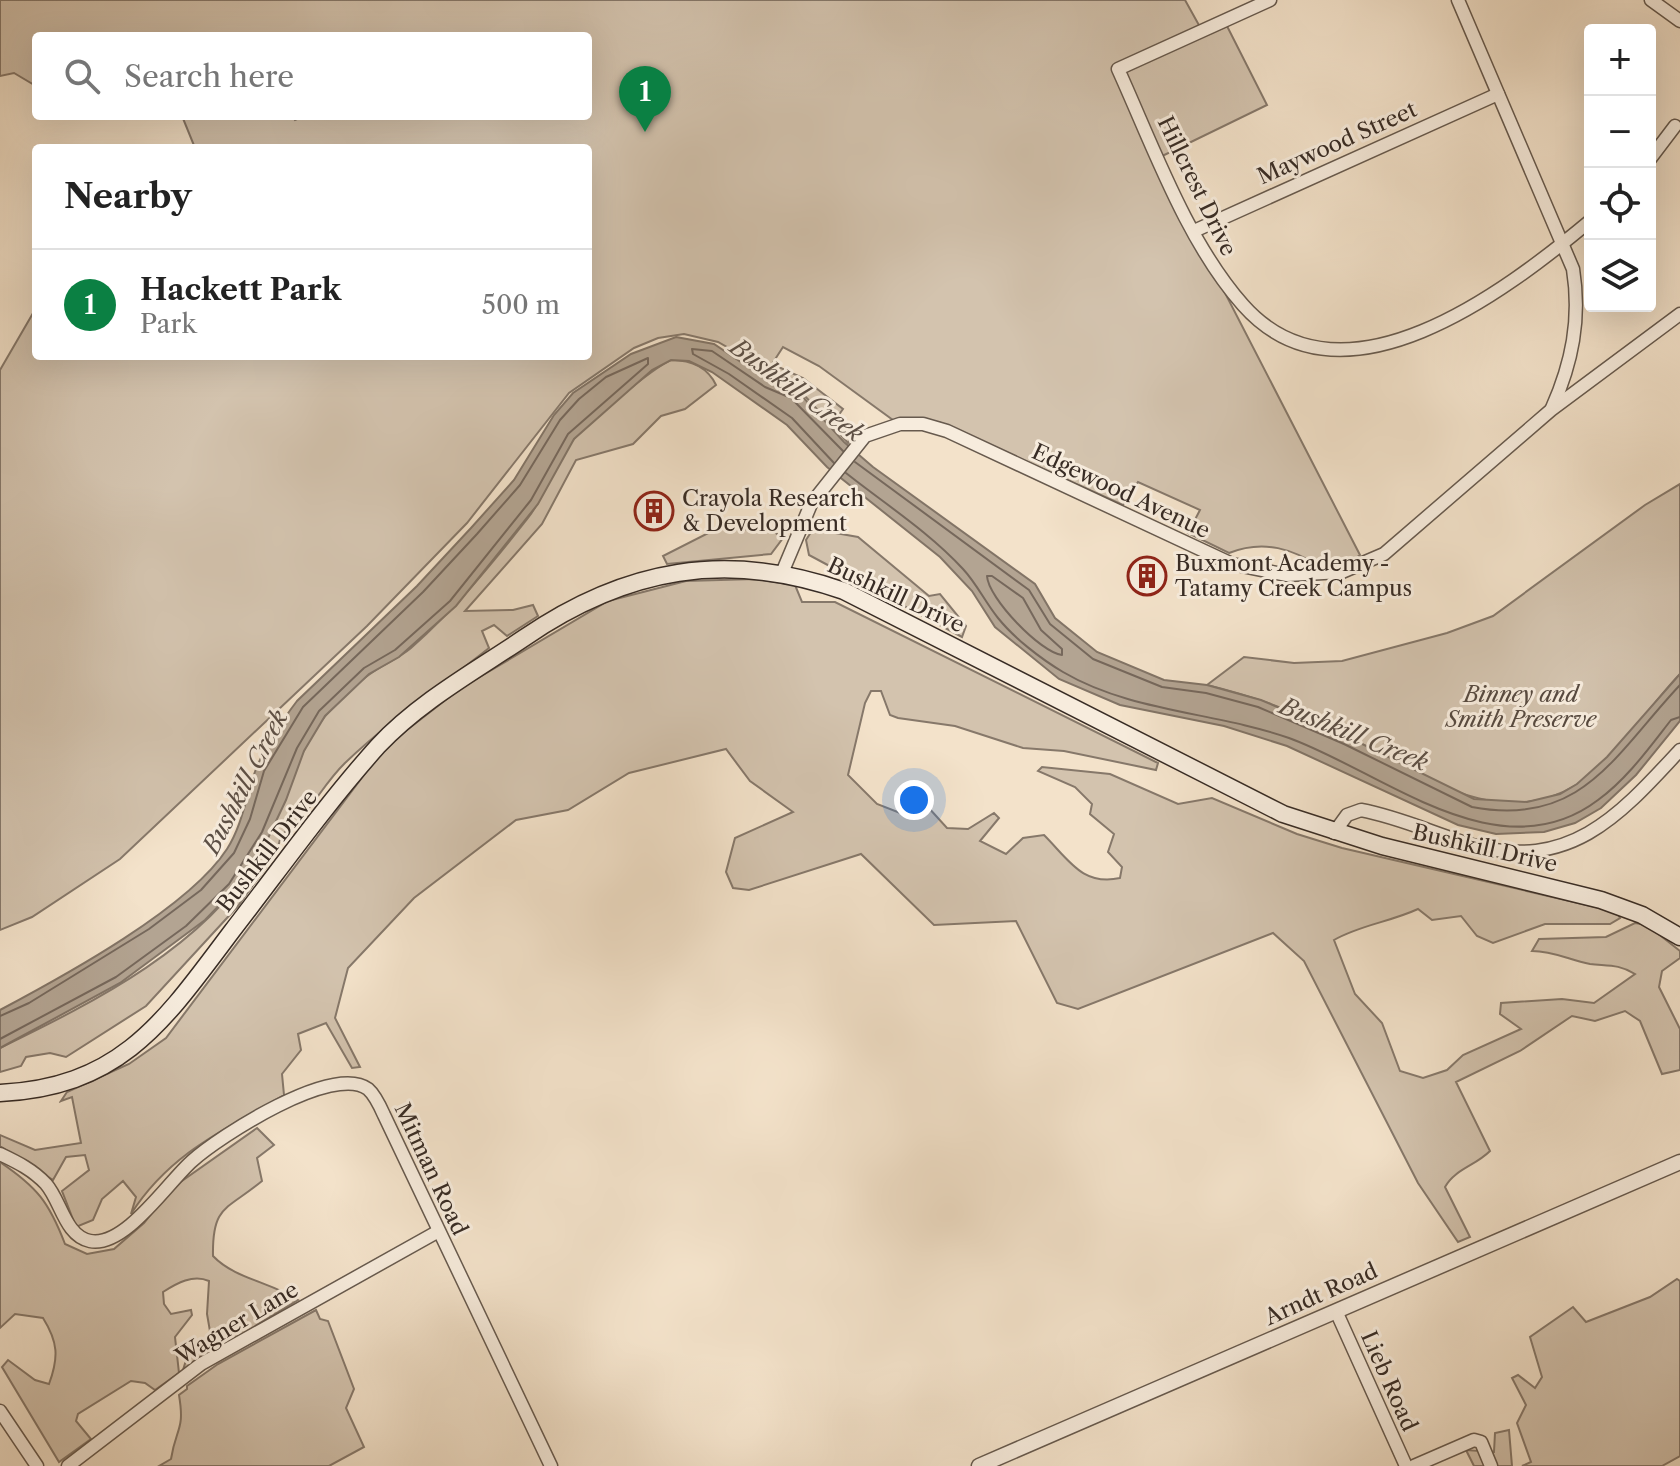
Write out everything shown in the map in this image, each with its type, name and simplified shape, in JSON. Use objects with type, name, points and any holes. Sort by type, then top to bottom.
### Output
[{"type":"main road","name":"Bushkill Drive","points":[[0,1093],[47,1087],[87,1074],[120,1056],[152,1032],[168,1017],[381,743],[414,714],[548,621],[618,587],[663,575],[723,568],[782,573],[853,595],[1248,798],[1334,833],[1601,900],[1642,915],[1680,937]]},
{"type":"street","name":"Hillcrest Drive","points":[[1270,0],[1118,69],[1194,231],[1217,271],[1244,307],[1294,341],[1334,351],[1368,348],[1434,326],[1467,309],[1584,226]]},
{"type":"street","points":[[1458,0],[1565,242],[1577,290],[1576,327],[1569,369],[1551,410]]},
{"type":"street","points":[[1651,0],[1680,21]]},
{"type":"street","name":"Maywood Street","points":[[1194,231],[1498,94]]},
{"type":"street","points":[[1656,151],[1675,126]]},
{"type":"street","name":"Edgewood Avenue","points":[[782,573],[806,515],[865,436],[900,424],[935,427],[1232,564],[1287,575],[1316,576],[1361,566],[1384,554],[1551,410],[1680,314]]},
{"type":"street","points":[[1334,833],[1347,815],[1361,810],[1489,848],[1516,850],[1556,846],[1611,821],[1680,750]]},
{"type":"street","name":"Mitman Road","points":[[0,1154],[44,1182],[71,1228],[80,1236],[89,1241],[111,1239],[131,1225],[194,1159],[230,1134],[307,1093],[335,1083],[349,1083],[368,1089],[379,1104],[437,1232],[551,1466]]},
{"type":"street","name":"Arndt Road","points":[[979,1466],[1680,1162]]},
{"type":"street","name":"Wagner Lane","points":[[68,1466],[201,1364],[437,1232]]},
{"type":"street","name":"Lieb Road","points":[[1336,1311],[1406,1466]]},
{"type":"street","points":[[0,1411],[37,1466]]},
{"type":"street","points":[[1414,1466],[1474,1440],[1481,1442],[1491,1466]]},
{"type":"green space","points":[[0,0],[1185,0],[1205,36],[1227,26],[1267,105],[1156,159],[1360,555],[1350,562],[1323,568],[1278,548],[1254,547],[1229,553],[1188,533],[1200,510],[1138,482],[1123,505],[939,422],[893,420],[819,366],[783,347],[772,364],[803,378],[843,409],[838,416],[856,430],[848,443],[805,396],[765,377],[741,355],[718,342],[684,334],[658,338],[634,348],[569,393],[467,523],[367,626],[120,859],[32,917],[0,930],[0,370],[32,315],[32,360],[592,360],[592,144],[193,144],[184,120],[592,120],[592,32],[32,32],[32,84],[14,73],[0,76]]},
{"type":"green space","points":[[671,360],[698,365],[716,385],[685,409],[661,416],[633,444],[576,460],[542,524],[465,611],[513,610],[533,605],[538,616],[507,636],[494,625],[482,631],[489,648],[345,763],[291,828],[281,835],[277,852],[238,906],[146,1006],[66,1057],[50,1053],[26,1057],[21,1066],[0,1072],[0,1048],[110,991],[180,943],[211,915],[238,885],[261,851],[307,744],[326,715],[358,683],[406,652],[443,618],[528,518],[573,440],[620,397]]},
{"type":"green space","name":"Binney and Smith Preserve","points":[[1680,484],[1680,674],[1618,748],[1590,775],[1546,798],[1517,803],[1460,793],[1316,722],[1262,701],[1207,685],[1244,657],[1294,663],[1342,661],[1447,633],[1493,616],[1645,505]]},
{"type":"green space","points":[[720,527],[774,532],[783,538],[771,554],[667,564],[663,556]]},
{"type":"green space","points":[[813,529],[858,537],[929,596],[940,594],[966,626],[962,637],[809,555],[806,540]]},
{"type":"green space","points":[[755,579],[795,585],[802,602],[835,602],[1158,763],[1156,770],[1064,751],[1023,748],[955,726],[898,718],[890,715],[881,691],[871,691],[865,703],[848,775],[877,804],[913,818],[927,806],[947,828],[968,829],[994,813],[999,818],[980,841],[1006,854],[1023,838],[1044,835],[1086,875],[1120,878],[1122,867],[1108,852],[1114,834],[1090,814],[1092,804],[1075,787],[1038,771],[1042,767],[1110,774],[1178,804],[1212,798],[1297,834],[1342,848],[1617,912],[1620,918],[1610,924],[1545,924],[1493,943],[1477,936],[1461,916],[1432,920],[1418,909],[1334,940],[1355,994],[1382,1023],[1400,1071],[1423,1078],[1447,1070],[1463,1055],[1521,1029],[1500,1014],[1501,1003],[1562,999],[1594,1003],[1635,974],[1618,967],[1532,951],[1539,939],[1606,937],[1635,923],[1647,925],[1680,951],[1680,958],[1662,971],[1659,987],[1680,1029],[1680,1070],[1662,1074],[1640,1021],[1625,1011],[1595,1021],[1572,1016],[1520,1051],[1456,1082],[1490,1151],[1454,1176],[1445,1187],[1470,1237],[1458,1242],[1418,1183],[1304,961],[1273,933],[1078,1009],[1057,1003],[1016,921],[934,925],[861,854],[749,890],[733,888],[726,872],[735,838],[793,812],[750,781],[726,749],[629,773],[568,810],[516,820],[414,898],[348,968],[335,1018],[360,1067],[352,1068],[326,1023],[298,1034],[301,1050],[282,1074],[284,1095],[181,1159],[146,1193],[131,1214],[136,1197],[123,1181],[102,1199],[93,1220],[76,1227],[62,1191],[89,1170],[85,1155],[66,1157],[53,1180],[0,1146],[0,1135],[35,1150],[81,1143],[72,1097],[61,1101],[67,1092],[129,1064],[166,1038],[385,747],[461,688],[608,601],[686,581]]},
{"type":"green space","points":[[257,1128],[274,1145],[257,1158],[262,1181],[224,1210],[215,1227],[213,1256],[232,1270],[298,1300],[183,1370],[187,1357],[211,1337],[207,1314],[209,1281],[191,1279],[163,1292],[164,1304],[171,1314],[191,1310],[192,1315],[175,1337],[179,1373],[155,1390],[145,1383],[131,1381],[78,1414],[76,1421],[91,1439],[59,1462],[2,1367],[8,1360],[35,1380],[49,1384],[55,1358],[52,1335],[43,1318],[15,1314],[0,1328],[0,1162],[24,1179],[40,1197],[65,1244],[87,1254],[114,1249],[144,1223],[172,1188]]},
{"type":"green space","points":[[1677,1279],[1680,1281],[1680,1456],[1662,1466],[1522,1466],[1531,1462],[1517,1423],[1526,1405],[1512,1378],[1518,1375],[1535,1388],[1542,1377],[1530,1337],[1573,1307],[1586,1322],[1650,1297]]},
{"type":"green space","points":[[316,1310],[320,1319],[328,1321],[354,1389],[346,1408],[364,1447],[329,1466],[159,1466],[171,1459],[180,1423],[179,1395],[187,1386],[218,1364]]},
{"type":"green space","points":[[1509,1430],[1512,1466],[1474,1466],[1466,1450],[1494,1452],[1495,1433]]},
{"type":"water","points":[[676,337],[714,344],[769,381],[803,397],[844,442],[873,467],[1035,584],[1055,618],[1097,652],[1164,680],[1207,685],[1261,700],[1348,737],[1474,799],[1527,802],[1560,794],[1577,784],[1607,757],[1680,674],[1680,721],[1636,775],[1601,808],[1575,823],[1544,832],[1496,834],[1458,825],[1287,746],[1224,726],[1120,705],[1059,679],[995,627],[972,591],[940,557],[827,467],[787,425],[712,372],[689,361],[671,360],[652,370],[574,439],[538,504],[456,606],[399,657],[369,674],[325,716],[304,751],[286,800],[261,853],[236,888],[205,920],[120,983],[0,1048],[0,1010],[123,939],[155,917],[209,871],[227,849],[241,820],[260,760],[297,701],[417,586],[471,528],[514,480],[554,415],[573,393],[631,354]]},
{"type":"place","name":"Hackett Park","points":[[645,132]]},
{"type":"place","name":"Crayola Research & Development","points":[[654,511]]},
{"type":"place","name":"Buxmont Academy - Tatamy Creek Campus","points":[[1147,576]]},
{"type":"water label","name":"Bushkill Creek","points":[[797,390]]},
{"type":"water label","name":"Bushkill Creek","points":[[1354,734]]},
{"type":"water label","name":"Bushkill Creek","points":[[245,782]]}]
